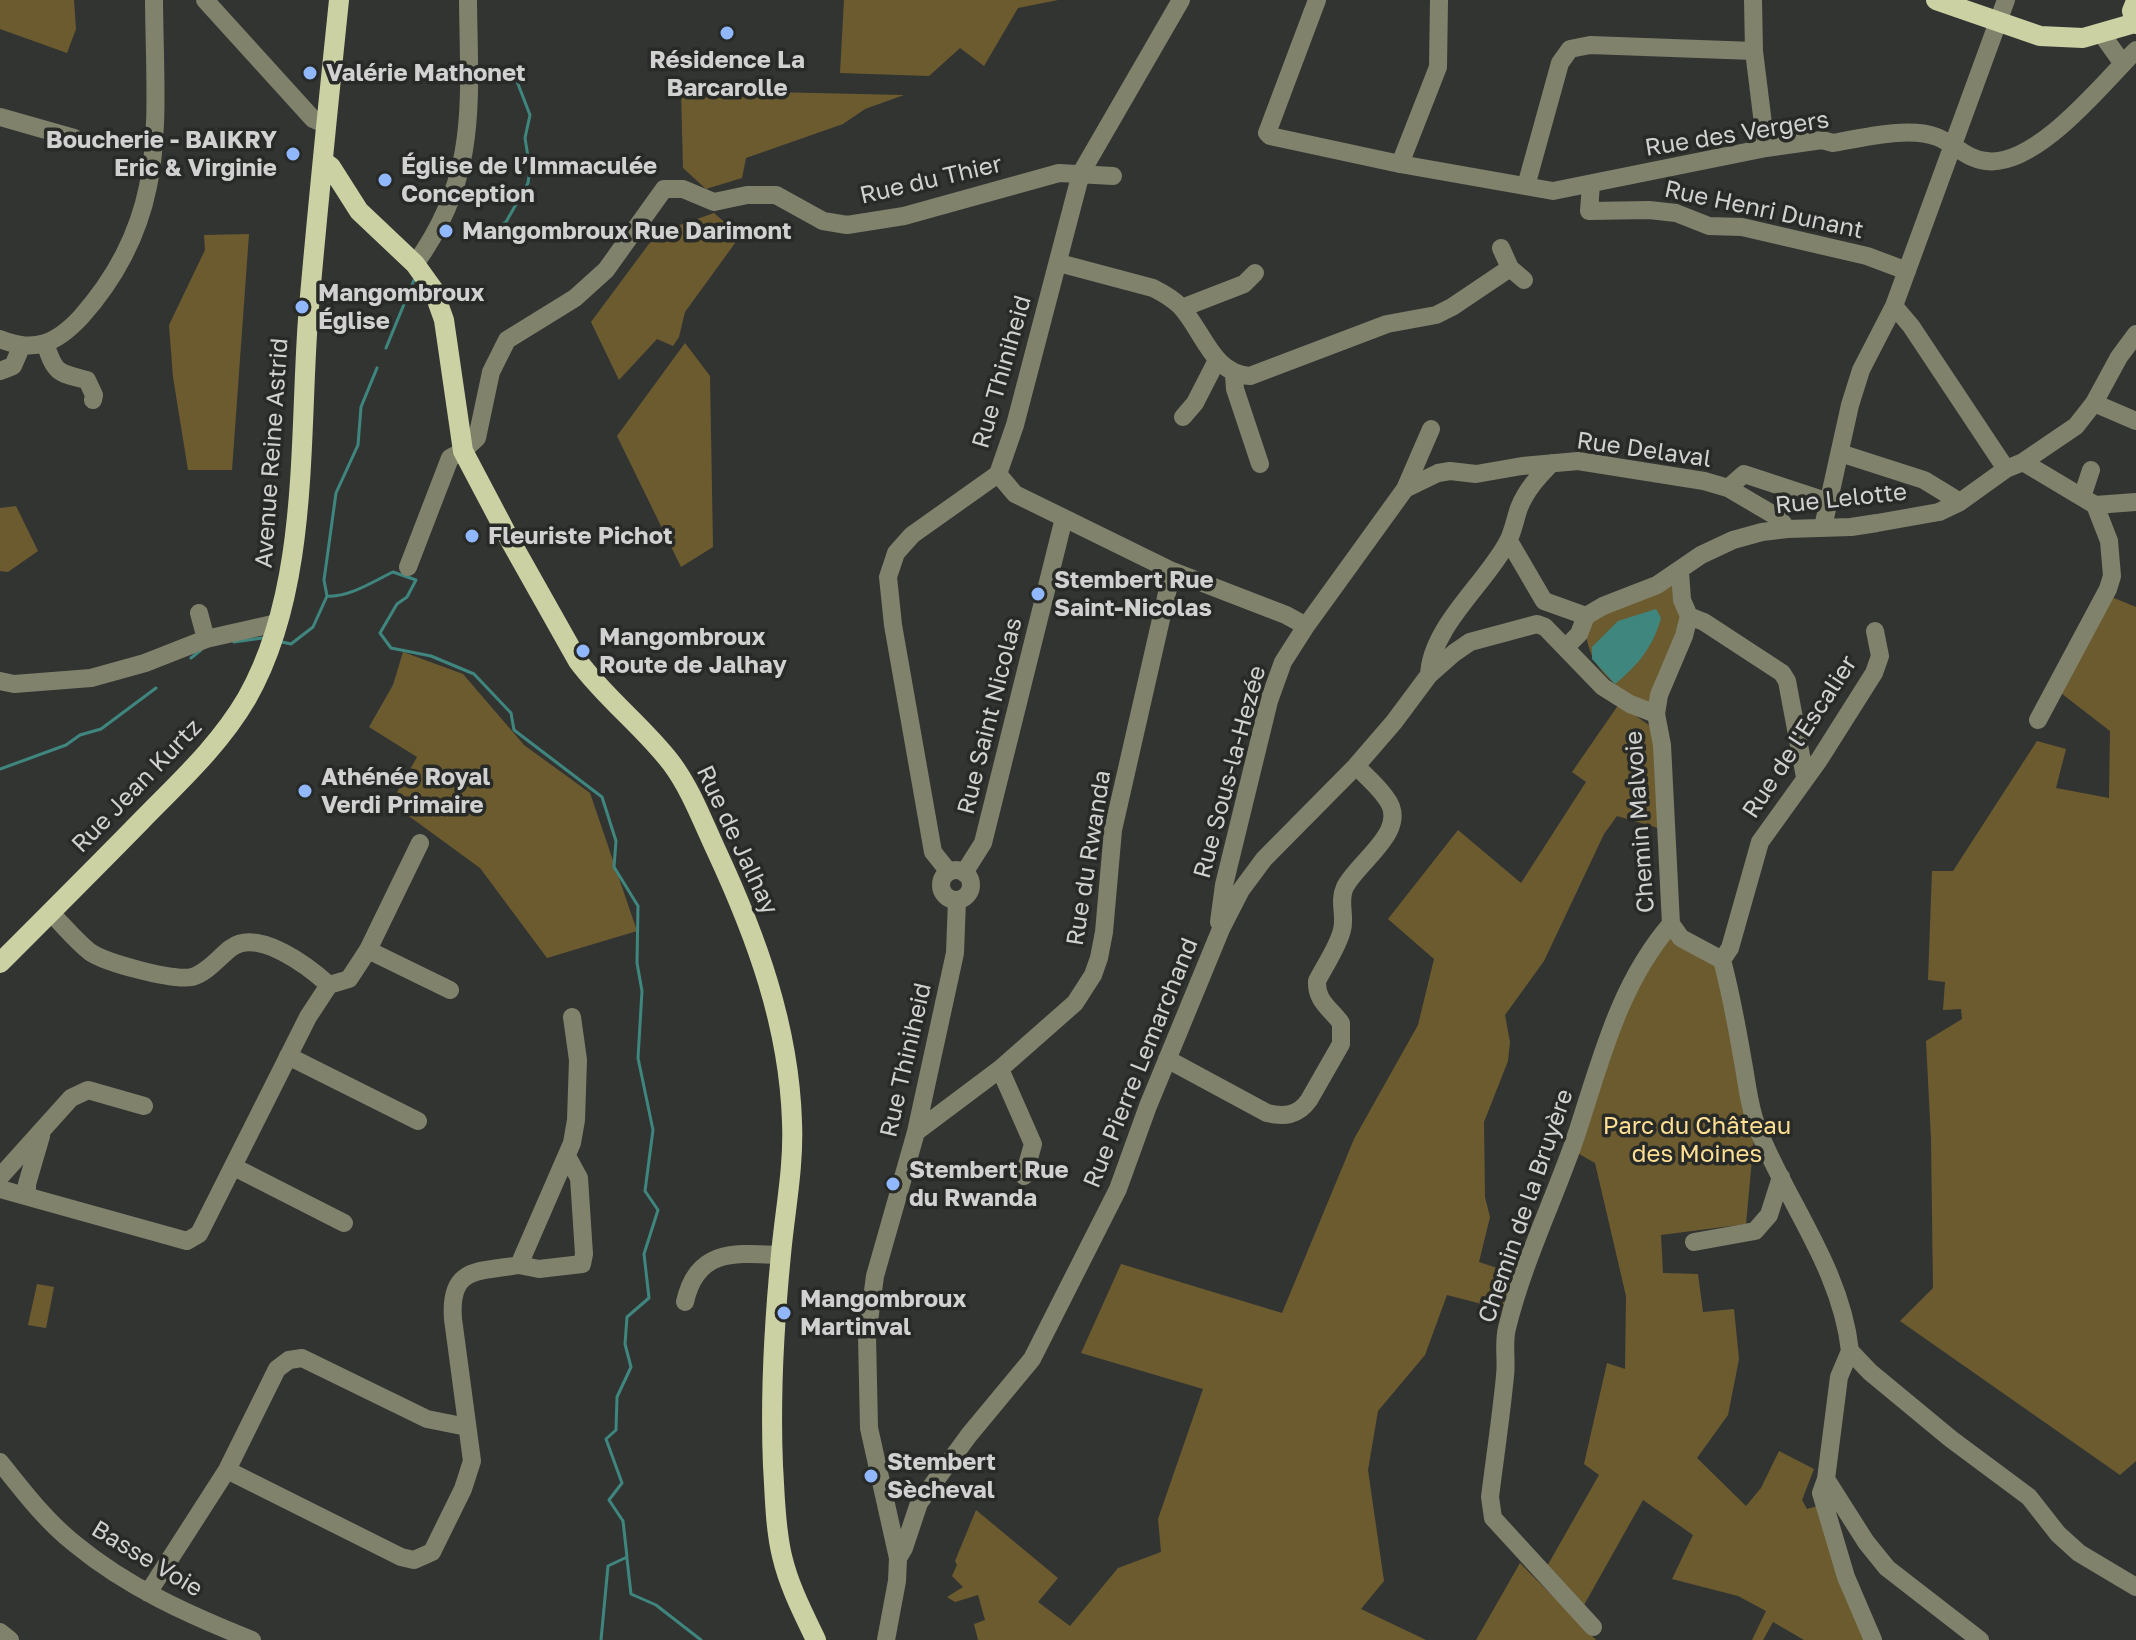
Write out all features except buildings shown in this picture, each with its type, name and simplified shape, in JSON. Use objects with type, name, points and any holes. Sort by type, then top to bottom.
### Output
[{"type":"main road","name":"Avenue Reine Astrid","points":[[277,623],[288,584],[339,0]]},
{"type":"main road","points":[[1936,0],[1997,23],[2040,36],[2060,38],[2083,38],[2136,24],[2132,11],[2136,1]]},
{"type":"main road","name":"Rue de Jalhay","points":[[323,161],[331,167],[359,211],[415,264],[433,289],[444,320],[463,451],[578,661],[590,678],[663,754],[689,790],[746,914],[774,1005],[788,1076],[792,1161],[772,1376],[775,1503],[788,1578],[816,1640]]},
{"type":"main road","name":"Rue Jean Kurtz","points":[[0,963],[191,773],[222,735],[259,674],[277,623]]},
{"type":"street","points":[[0,339],[31,347],[45,343],[76,322],[120,265],[140,223],[152,171],[155,140],[154,0]]},
{"type":"street","points":[[205,0],[313,119],[327,125]]},
{"type":"street","points":[[415,264],[449,207],[466,152],[469,117],[468,0]]},
{"type":"street","name":"Rue Thiniheid","points":[[898,1558],[877,1474],[868,1419],[867,1336],[875,1276],[916,1132],[955,953],[957,900],[969,892],[970,881],[933,852],[893,625],[888,577],[896,553],[912,535],[998,474],[1011,438],[1081,173],[1181,0]]},
{"type":"street","name":"Rue des Vergers","points":[[1317,0],[1267,133],[1270,136],[1400,164],[1553,191],[1766,148],[1915,133],[1937,137],[1969,157],[2001,161],[2025,153],[2046,139],[2129,57]]},
{"type":"street","points":[[1400,164],[1438,67],[1439,0]]},
{"type":"street","points":[[1753,0],[1754,51],[1766,148]]},
{"type":"street","points":[[1823,527],[1850,405],[1861,370],[1894,306],[2006,0]]},
{"type":"street","points":[[2101,33],[2129,57]]},
{"type":"street","points":[[1526,186],[1560,63],[1570,49],[1590,45],[1754,51]]},
{"type":"street","points":[[0,117],[74,138]]},
{"type":"street","name":"Rue du Thier","points":[[463,451],[477,438],[491,372],[507,340],[575,298],[606,270],[664,189],[683,189],[714,202],[747,195],[776,195],[823,221],[847,225],[904,216],[1059,173],[1081,173]]},
{"type":"street","points":[[1081,173],[1113,176]]},
{"type":"street","name":"Rue Henri Dunant","points":[[1591,184],[1589,211],[1676,213],[1709,226],[1742,227],[1867,256],[1907,271]]},
{"type":"street","points":[[1059,263],[1153,288],[1182,308],[1217,360],[1234,375],[1262,374],[1387,324],[1436,315],[1517,274],[1501,248]]},
{"type":"street","points":[[1182,308],[1244,284],[1255,273]]},
{"type":"street","points":[[1894,306],[2014,466],[2042,475],[2088,501],[2136,502]]},
{"type":"street","name":"Rue Lelotte","points":[[1586,616],[1657,585],[1701,555],[1733,540],[1787,529],[1877,523],[1939,512],[1960,502],[2067,434],[2094,403],[2119,357],[2136,334]]},
{"type":"street","points":[[45,343],[54,368],[63,375],[87,380],[93,400]]},
{"type":"street","points":[[0,371],[13,366],[22,345]]},
{"type":"street","points":[[1183,417],[1195,403],[1217,360]]},
{"type":"street","points":[[1234,375],[1235,389],[1260,464]]},
{"type":"street","points":[[2094,403],[2136,421]]},
{"type":"street","name":"Rue Sous-la-Hezée","points":[[1221,929],[1218,919],[1224,885],[1269,701],[1283,662],[1405,489],[1431,429]]},
{"type":"street","points":[[408,567],[450,458],[463,451]]},
{"type":"street","points":[[1840,453],[1924,480],[1960,502]]},
{"type":"street","name":"Rue Delaval","points":[[1405,489],[1438,473],[1496,472],[1522,466],[1578,461],[1638,469],[1728,488],[1779,518],[1787,529]]},
{"type":"street","name":"Rue Delaval","points":[[1429,675],[1430,660],[1441,635],[1509,541],[1520,506],[1534,481],[1552,463]]},
{"type":"street","points":[[2038,720],[2112,576],[2109,541],[2088,501],[2091,470]]},
{"type":"street","points":[[998,474],[1015,494],[1172,571],[1286,615],[1306,626]]},
{"type":"street","name":"Rue Delaval","points":[[1728,488],[1744,474],[1829,502]]},
{"type":"street","name":"Rue Saint Nicolas","points":[[956,872],[983,843],[1064,518]]},
{"type":"street","points":[[1509,541],[1544,601],[1586,616],[1579,634],[1567,646],[1603,687],[1630,704],[1656,714],[1659,695],[1684,636],[1689,616],[1682,600],[1680,572]]},
{"type":"street","name":"Rue du Rwanda","points":[[916,1132],[1000,1069],[1062,1017],[1093,975],[1104,932],[1113,830],[1172,571]]},
{"type":"street","points":[[199,613],[206,639]]},
{"type":"street","points":[[1689,616],[1704,622],[1775,668],[1787,681],[1805,777]]},
{"type":"street","points":[[0,681],[14,684],[91,678],[145,663],[206,639],[277,623]]},
{"type":"street","name":"Rue Pierre Lemarchand","points":[[886,1640],[898,1558],[919,1503],[969,1435],[1032,1359],[1118,1189],[1167,1059],[1221,929],[1241,890],[1264,859],[1356,766],[1429,675],[1470,642],[1537,624],[1567,646]]},
{"type":"street","name":"Rue de l'Escalier","points":[[1722,960],[1730,948],[1760,842],[1819,760],[1874,673],[1880,656],[1875,631]]},
{"type":"street","name":"Chemin Malvoie","points":[[1656,714],[1662,745],[1671,924],[1681,938],[1722,960]]},
{"type":"street","points":[[1167,1059],[1267,1113],[1291,1115],[1309,1100],[1341,1044],[1341,1023],[1324,1006],[1316,987],[1342,931],[1341,900],[1345,886],[1390,830],[1393,818],[1393,809],[1387,798],[1356,766]]},
{"type":"street","points":[[0,1189],[187,1241],[199,1234],[308,1017],[329,985],[349,979],[368,950],[420,843]]},
{"type":"street","points":[[51,913],[90,952],[105,960],[180,978],[194,977],[234,945],[248,942],[262,944],[286,955],[308,967],[329,985]]},
{"type":"street","name":"Chemin de la Bruyère","points":[[1593,1627],[1493,1518],[1490,1497],[1506,1372],[1505,1345],[1529,1258],[1574,1140],[1598,1065],[1641,962],[1671,924]]},
{"type":"street","points":[[368,950],[450,990]]},
{"type":"street","points":[[1722,960],[1734,1006],[1755,1122],[1832,1279],[1847,1323],[1850,1351],[1839,1377],[1826,1479],[1821,1493],[1846,1577],[1873,1640]]},
{"type":"street","points":[[519,1265],[567,1156],[576,1120],[578,1060],[572,1017]]},
{"type":"street","points":[[288,1056],[418,1121]]},
{"type":"street","points":[[1000,1069],[1033,1144],[1024,1176]]},
{"type":"street","points":[[927,1079],[957,1102]]},
{"type":"street","points":[[0,1177],[71,1098],[79,1093],[88,1090],[144,1106]]},
{"type":"street","points":[[27,1195],[27,1184],[43,1130]]},
{"type":"street","points":[[227,1470],[401,1557],[414,1560],[432,1552],[463,1489],[472,1461],[452,1300],[455,1287],[463,1278],[474,1273],[519,1265],[539,1269],[582,1264],[579,1178],[567,1156]]},
{"type":"street","points":[[234,1167],[344,1223]]},
{"type":"street","points":[[1694,1242],[1755,1231],[1769,1215],[1781,1177]]},
{"type":"street","points":[[685,1302],[694,1274],[706,1263],[749,1253],[781,1255]]},
{"type":"street","points":[[1850,1351],[1870,1372],[1951,1439],[2029,1497],[2058,1534],[2079,1553],[2136,1587]]},
{"type":"street","points":[[148,1593],[227,1470],[277,1369],[289,1360],[302,1358],[427,1419],[467,1427]]},
{"type":"street","name":"Basse Voie","points":[[0,1462],[37,1507],[76,1545],[148,1593],[252,1640]]},
{"type":"street","points":[[1826,1479],[1866,1542],[1887,1568],[1980,1640]]},
{"type":"street","points":[[0,1632],[10,1640]]},
{"type":"green space","points":[[0,0],[74,0],[76,29],[67,53],[0,29]]},
{"type":"green space","points":[[844,0],[1058,0],[1018,8],[984,66],[960,48],[929,76],[840,73]]},
{"type":"green space","points":[[681,90],[904,95],[865,109],[843,124],[746,158],[742,178],[706,189],[683,168]]},
{"type":"green space","points":[[714,213],[730,227],[746,228],[685,312],[679,337],[673,346],[657,339],[619,380],[591,322],[657,233]]},
{"type":"green space","points":[[249,234],[232,470],[188,470],[173,377],[169,325],[205,250],[204,235]]},
{"type":"green space","points":[[685,343],[710,376],[713,547],[681,567],[617,436]]},
{"type":"green space","points":[[16,506],[38,551],[8,572],[0,571],[0,508]]},
{"type":"green space","points":[[1675,583],[1683,619],[1650,701],[1644,705],[1599,668],[1586,635],[1594,619]]},
{"type":"green space","points":[[2109,596],[2136,607],[2136,1461],[2120,1475],[1900,1321],[1933,1288],[1926,1041],[1962,1019],[1961,1009],[1943,1010],[1945,982],[1928,980],[1932,871],[1953,871],[2037,741],[2066,749],[2056,788],[2109,798],[2110,731],[2057,690]]},
{"type":"green space","points":[[403,652],[463,674],[524,745],[590,793],[637,931],[547,958],[480,868],[391,803],[417,757],[369,727],[393,685]]},
{"type":"green space","points":[[1619,704],[1653,728],[1658,828],[1617,816],[1604,834],[1544,961],[1505,1015],[1510,1042],[1508,1061],[1484,1122],[1485,1197],[1490,1217],[1479,1262],[1515,1274],[1505,1310],[1447,1295],[1425,1355],[1378,1411],[1368,1470],[1384,1581],[1361,1609],[1426,1640],[978,1640],[974,1624],[985,1620],[978,1595],[955,1602],[947,1597],[963,1587],[952,1576],[976,1510],[1058,1578],[1038,1602],[1070,1626],[1118,1568],[1161,1552],[1158,1519],[1203,1389],[1081,1353],[1121,1264],[1282,1313],[1354,1139],[1418,1025],[1434,959],[1388,919],[1458,830],[1521,883],[1586,782],[1572,772]]},
{"type":"green space","name":"Parc du Château des Moines","points":[[1666,936],[1719,963],[1754,1137],[1746,1224],[1661,1235],[1663,1273],[1698,1274],[1703,1312],[1734,1309],[1739,1359],[1728,1415],[1697,1458],[1746,1506],[1761,1488],[1779,1451],[1814,1469],[1802,1500],[1807,1509],[1821,1505],[1867,1640],[1804,1640],[1773,1622],[1763,1640],[1752,1640],[1766,1611],[1738,1596],[1672,1579],[1693,1535],[1643,1500],[1584,1605],[1546,1568],[1599,1475],[1584,1464],[1607,1363],[1625,1369],[1626,1296],[1595,1163],[1572,1150],[1636,978]]},
{"type":"green space","points":[[37,1284],[54,1287],[46,1328],[28,1325]]},
{"type":"green space","points":[[1520,1563],[1596,1640],[1476,1640]]},
{"type":"water","points":[[1656,609],[1661,618],[1649,647],[1615,684],[1592,659],[1592,647],[1618,621]]},
{"type":"waterway","points":[[478,230],[506,222],[528,183],[530,169],[525,138],[530,115],[513,71]]},
{"type":"waterway","points":[[386,348],[414,280]]},
{"type":"waterway","points":[[282,642],[291,644],[313,627],[327,596],[324,580],[336,493],[358,445],[361,407],[377,368]]},
{"type":"waterway","points":[[327,596],[352,592],[393,572],[416,580],[380,633],[391,648],[431,656],[474,674],[511,713],[514,730],[602,797],[616,841],[614,867],[638,906],[637,963],[642,991],[638,1058],[653,1130],[645,1191],[658,1210],[644,1254],[649,1298],[627,1317],[625,1344],[631,1367],[617,1397],[616,1430],[606,1439],[622,1483],[609,1500],[623,1521],[627,1557],[608,1566],[601,1640]]},
{"type":"waterway","points":[[234,642],[262,638]]},
{"type":"waterway","points":[[191,658],[201,650]]},
{"type":"waterway","points":[[0,769],[101,729],[156,688]]},
{"type":"waterway","points":[[627,1559],[631,1594],[656,1605],[701,1640]]},
{"type":"place","name":"Résidence La Barcarolle","points":[[727,33]]},
{"type":"place","name":"Valérie Mathonet","points":[[310,73]]},
{"type":"place","name":"Boucherie - BAIKRY Eric & Virginie","points":[[293,154]]},
{"type":"place","name":"Église de l’Immaculée Conception","points":[[385,180]]},
{"type":"place","name":"Mangombroux Rue Darimont","points":[[446,231]]},
{"type":"place","name":"Mangombroux Église","points":[[302,307]]},
{"type":"place","name":"Fleuriste Pichot","points":[[472,536]]},
{"type":"place","name":"Stembert Rue Saint-Nicolas","points":[[1038,594]]},
{"type":"place","name":"Mangombroux Route de Jalhay","points":[[583,651]]},
{"type":"place","name":"Athénée Royal Verdi Primaire","points":[[305,791]]},
{"type":"place","name":"Stembert Rue du Rwanda","points":[[893,1184]]},
{"type":"place","name":"Mangombroux Martinval","points":[[784,1313]]},
{"type":"place","name":"Stembert Sècheval","points":[[871,1476]]}]
